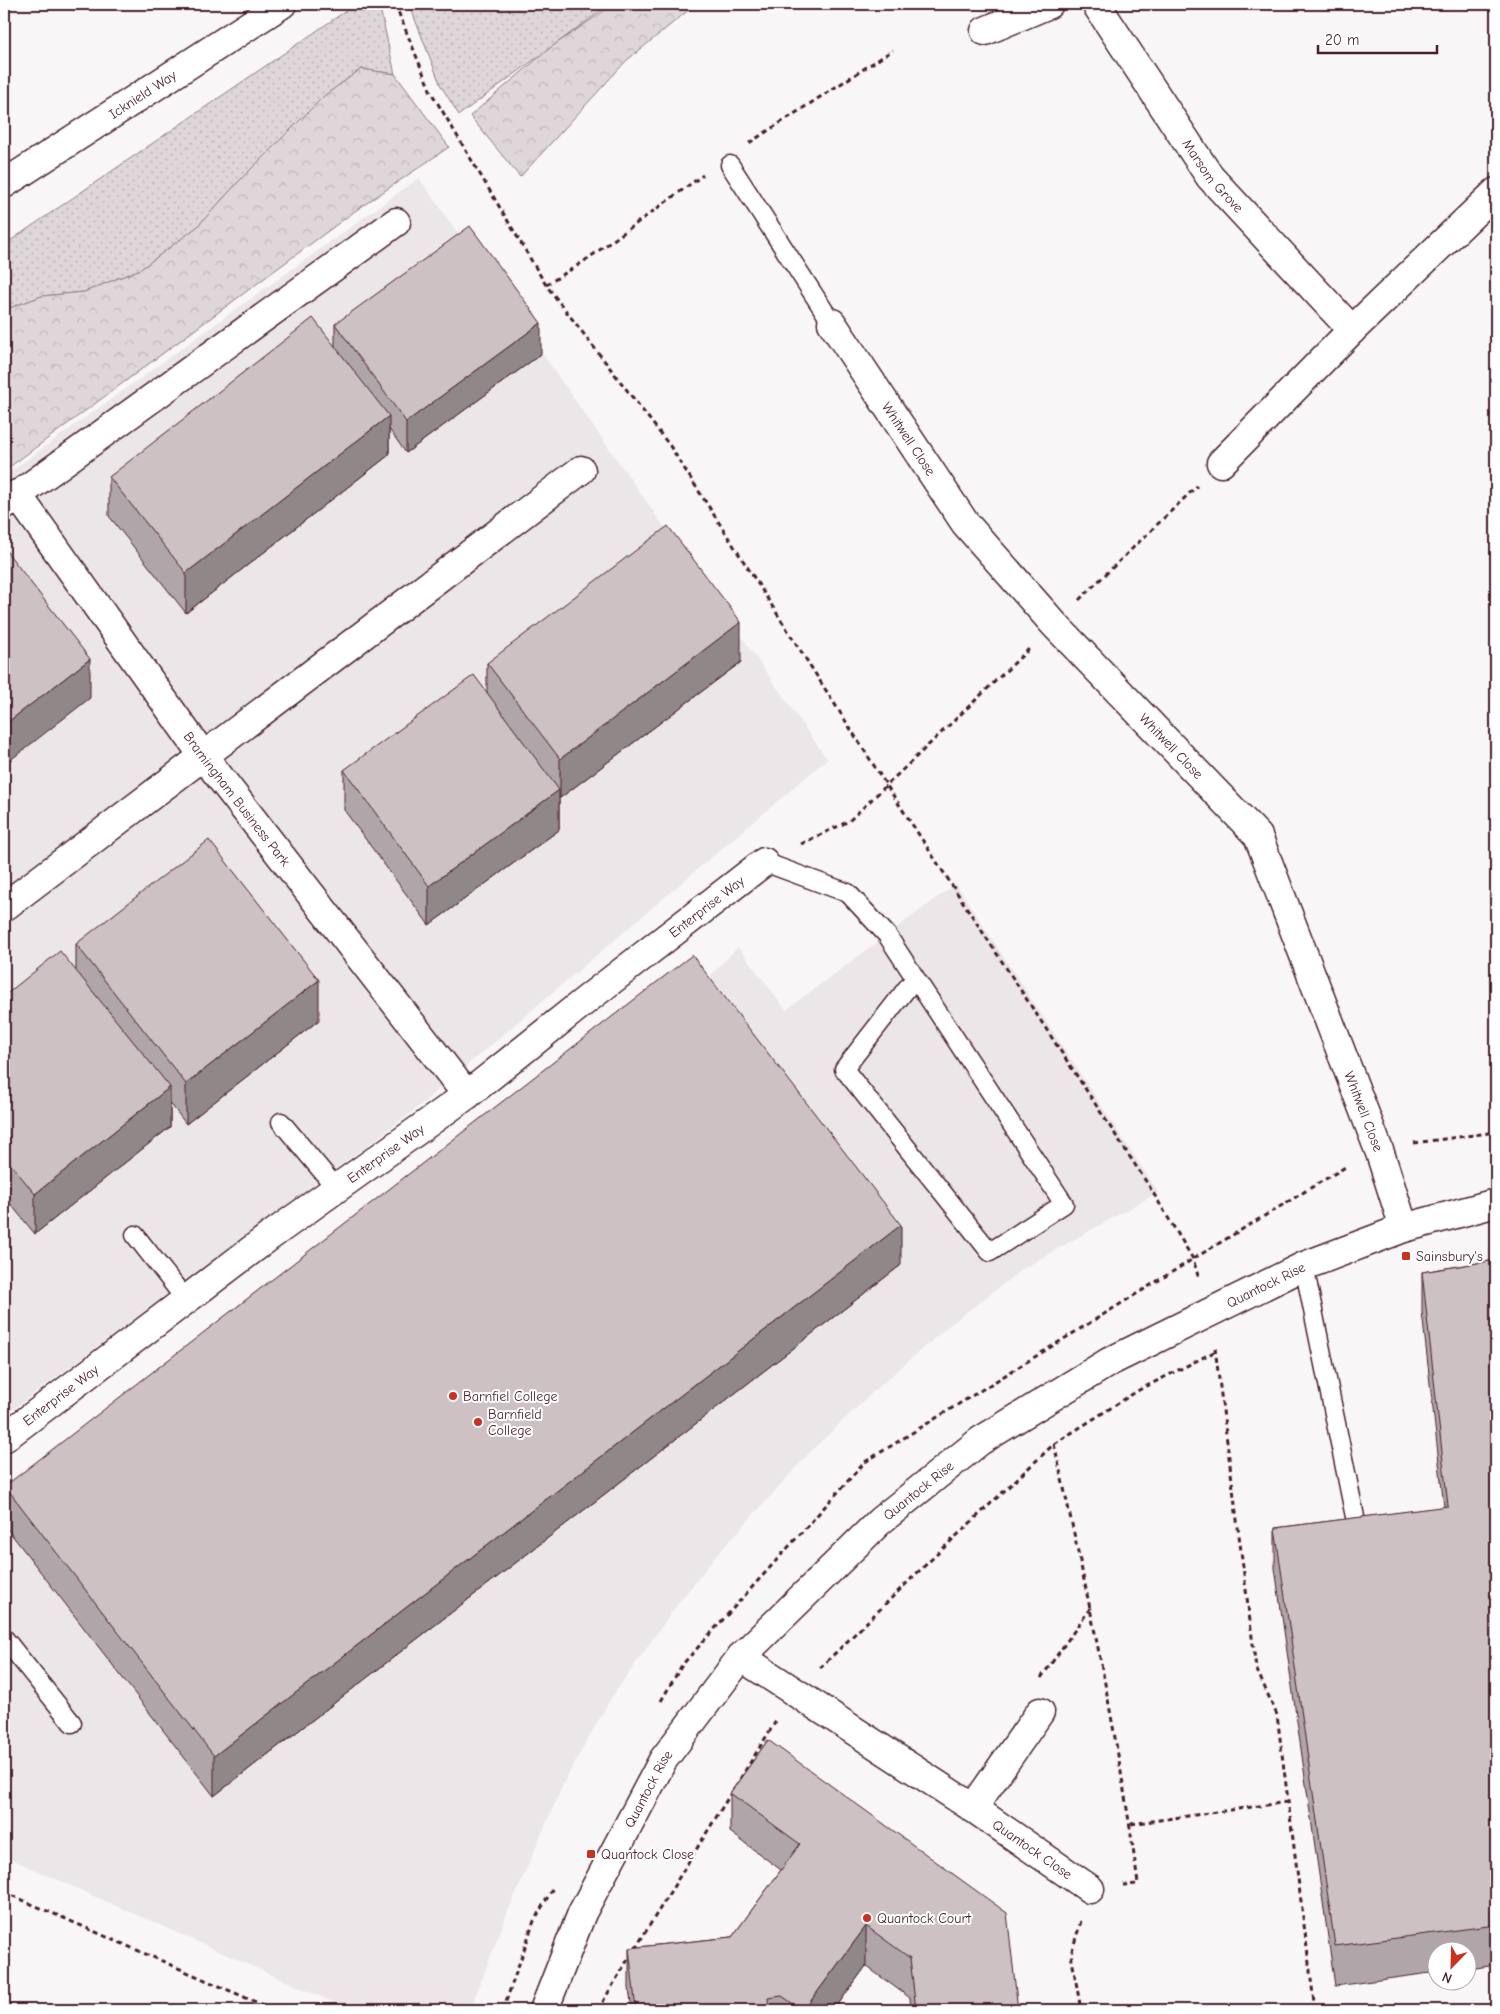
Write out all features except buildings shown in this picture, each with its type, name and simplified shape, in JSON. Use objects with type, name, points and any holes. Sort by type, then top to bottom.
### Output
[{"type":"street","name":"Icknield Way","points":[[4,184],[282,4]]},
{"type":"street","points":[[985,30],[1049,4]]},
{"type":"street","name":"Marsom Grove","points":[[1096,4],[1210,177],[1352,330]]},
{"type":"street","points":[[1221,463],[1352,330],[1496,192]]},
{"type":"street","points":[[11,500],[396,222]]},
{"type":"street","name":"Whitwell Close","points":[[832,323],[965,523],[1054,624],[1258,836],[1376,1143],[1404,1228]]},
{"type":"street","points":[[4,907],[581,470]]},
{"type":"street","name":"Bramingham Business Park","points":[[11,500],[204,757],[467,1095]]},
{"type":"street","name":"Enterprise Way","points":[[4,1438],[270,1236],[467,1095],[764,862]]},
{"type":"street","name":"Quantock Rise","points":[[544,2010],[582,1914],[663,1760],[741,1657],[880,1521],[980,1442],[1109,1362],[1304,1266],[1404,1228],[1496,1203]]},
{"type":"street","name":"Quantock Close","points":[[741,1657],[973,1808],[1090,1889]]},
{"type":"street","points":[[973,1808],[1040,1712]]},
{"type":"lane","points":[[730,165],[832,323]]},
{"type":"lane","points":[[764,862],[848,893],[887,935],[1064,1204],[990,1252],[844,1069],[915,978]]},
{"type":"lane","points":[[281,1122],[337,1188]]},
{"type":"lane","points":[[135,1235],[186,1300]]},
{"type":"lane","points":[[1304,1266],[1355,1517]]},
{"type":"lane","points":[[4,1638],[72,1723]]},
{"type":"path","points":[[395,4],[431,92],[546,284],[670,446],[887,786],[1148,1186],[1193,1259],[1211,1312],[1256,1668],[1277,1715],[1315,2010]]},
{"type":"path","points":[[764,862],[849,821],[1221,463]]},
{"type":"path","points":[[1406,1144],[1496,1132]]},
{"type":"path","points":[[598,2010],[782,1710],[798,1695],[817,1672],[916,1573],[1054,1444],[1139,1390],[1216,1351],[1223,1345]]},
{"type":"path","points":[[1054,1444],[1091,1607],[1130,1824],[1138,1884],[1090,1889],[1071,1954],[1081,2010]]},
{"type":"path","points":[[1040,1712],[1032,1692],[1091,1607]]},
{"type":"path","points":[[1130,1824],[1288,1802]]},
{"type":"path","points":[[4,1892],[274,2010]]},
{"type":"path","points":[[1487,2010],[1496,2009]]},
{"type":"shaded area","points":[[419,178],[827,759],[412,1112],[4,1416],[4,476]]},
{"type":"shaded area","name":"Barnfield College","points":[[956,884],[1158,1192],[1024,1268],[947,1327],[874,1391],[810,1452],[716,1556],[679,1602],[611,1698],[565,1780],[506,1916],[470,2010],[351,2010],[4,1856],[4,1504],[692,995],[738,947],[786,1010]]},
{"type":"green space","points":[[356,4],[379,4],[395,74],[361,69],[324,96],[241,179],[197,227],[141,269],[84,292],[42,296],[4,310],[4,245]]},
{"type":"green space","points":[[409,4],[610,4],[459,115],[441,86]]},
{"type":"green space","points":[[614,4],[696,4],[626,61],[520,177],[470,116],[550,48]]},
{"type":"green space","points":[[361,69],[395,74],[449,147],[355,211],[4,471],[4,310],[42,296],[84,292],[141,269],[197,227],[241,179],[324,96]]},
{"type":"place","name":"Sainsbury's","points":[[1406,1256]]},
{"type":"place","name":"Barnfiel College","points":[[453,1396]]},
{"type":"place","name":"Barnfield College","points":[[478,1422]]},
{"type":"place","name":"Quantock Close","points":[[591,1854]]},
{"type":"place","name":"Quantock Court","points":[[867,1918]]}]
